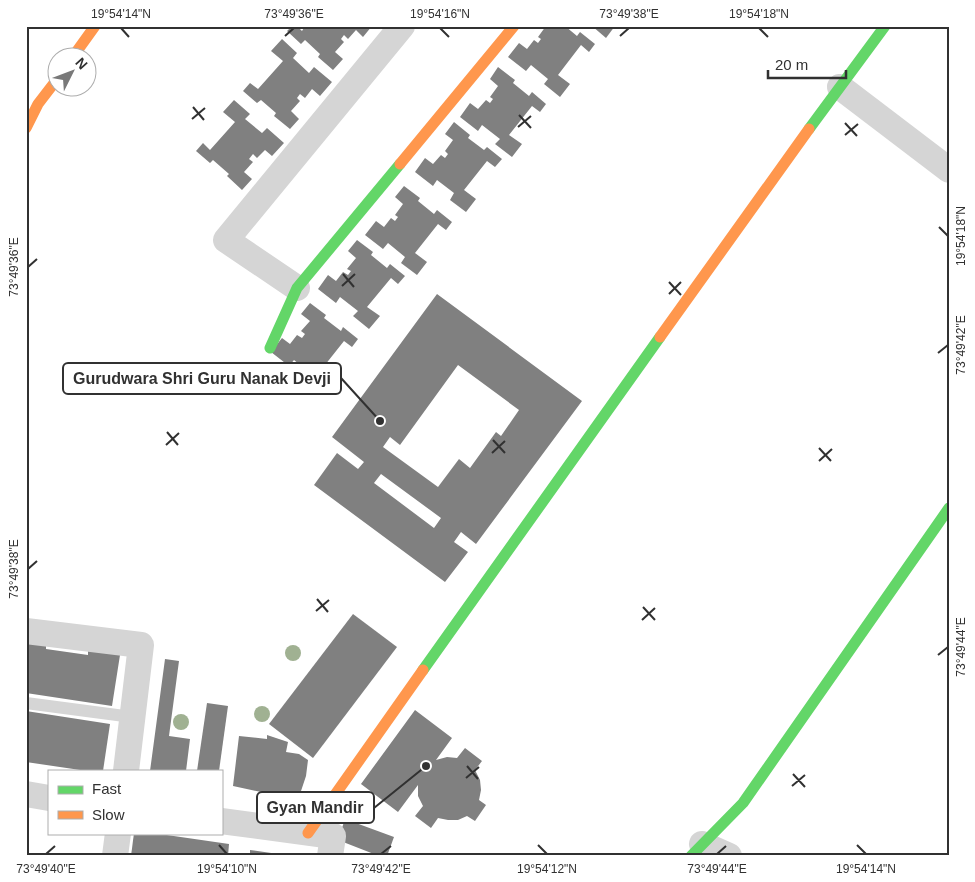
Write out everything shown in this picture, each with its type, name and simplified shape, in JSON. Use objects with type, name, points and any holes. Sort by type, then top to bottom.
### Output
[{"type":"street","points":[[79,48],[95,26]]},
{"type":"street","points":[[297,288],[226,240],[402,26]]},
{"type":"street","points":[[270,348],[297,288],[514,26]]},
{"type":"street","points":[[308,833],[766,188],[886,26]]},
{"type":"street","points":[[840,87],[949,170]]},
{"type":"street","points":[[26,128],[38,104],[48,91]]},
{"type":"street","points":[[697,850],[743,803],[949,508]]},
{"type":"street","points":[[26,630],[141,645],[126,770]]},
{"type":"street","points":[[26,794],[48,798]]},
{"type":"street","points":[[222,821],[333,836],[330,856]]},
{"type":"street","points":[[116,856],[118,834]]},
{"type":"street","points":[[697,850],[729,856]]},
{"type":"lane","points":[[26,703],[132,717]]},
{"type":"building","points":[[292,26],[297,26],[302,31],[305,26],[372,26],[363,37],[356,30],[348,39],[344,35],[341,39],[344,42],[335,52],[343,59],[333,70],[318,57],[320,54],[305,40],[301,44],[287,31]]},
{"type":"building","points":[[546,26],[565,26],[577,36],[580,32],[595,44],[589,52],[581,45],[558,75],[570,84],[560,97],[544,84],[548,79],[531,65],[526,71],[508,57],[519,43],[527,49],[534,40],[538,43],[541,39],[538,37]]},
{"type":"building","points":[[592,26],[615,26],[606,38]]},
{"type":"building","points":[[282,39],[297,53],[293,58],[309,73],[314,67],[332,82],[320,96],[312,89],[305,98],[300,94],[297,98],[300,101],[291,111],[299,119],[290,129],[274,116],[276,113],[261,100],[257,103],[243,91],[250,83],[258,89],[283,61],[271,51]]},
{"type":"building","points":[[498,67],[515,80],[513,83],[529,96],[532,92],[546,104],[540,112],[532,106],[509,135],[522,144],[512,157],[495,144],[500,139],[482,125],[478,131],[460,117],[470,103],[478,109],[486,100],[490,103],[493,99],[490,97],[498,86],[490,79]]},
{"type":"building","points":[[234,100],[250,114],[245,119],[262,133],[267,128],[284,143],[272,156],[265,150],[257,158],[253,154],[249,159],[253,162],[244,172],[252,179],[242,190],[227,176],[229,174],[213,160],[210,163],[196,151],[203,143],[210,150],[235,122],[223,112]]},
{"type":"building","points":[[454,122],[470,135],[468,138],[484,150],[487,147],[502,159],[495,167],[487,161],[464,190],[476,199],[466,212],[450,200],[454,193],[437,180],[433,186],[415,172],[425,158],[433,164],[441,155],[445,158],[448,154],[445,151],[453,140],[445,134]]},
{"type":"building","points":[[404,186],[420,198],[418,201],[434,214],[437,210],[452,222],[446,230],[438,224],[415,253],[427,262],[417,275],[401,263],[405,257],[388,243],[383,249],[365,235],[376,221],[384,227],[391,218],[395,221],[398,217],[395,215],[403,204],[395,197]]},
{"type":"building","points":[[357,240],[373,252],[371,255],[387,268],[390,264],[405,276],[398,284],[391,278],[367,307],[380,316],[369,329],[353,316],[358,311],[340,297],[336,303],[318,289],[328,275],[336,281],[343,272],[348,275],[351,271],[347,269],[356,258],[348,251]]},
{"type":"building","points":[[437,294],[582,401],[476,544],[461,532],[454,542],[468,552],[445,582],[314,485],[337,453],[358,469],[364,462],[332,437]],"holes":[[[458,365],[519,410],[501,436],[496,432],[470,468],[459,459],[438,487],[383,447],[390,437],[400,445]],[[381,474],[441,518],[434,528],[374,483]]]},
{"type":"building","points":[[310,303],[326,315],[324,318],[341,331],[343,327],[358,339],[352,347],[344,341],[321,370],[333,380],[323,392],[307,379],[311,374],[294,360],[289,366],[271,352],[282,338],[290,344],[297,335],[302,338],[305,334],[301,331],[310,321],[301,314]]},
{"type":"building","points":[[353,614],[397,647],[313,758],[269,724]]},
{"type":"building","points":[[46,642],[46,649],[88,655],[88,650],[120,655],[112,706],[26,693],[26,644]]},
{"type":"building","points":[[165,659],[179,661],[169,736],[190,739],[186,770],[150,770]]},
{"type":"building","points":[[207,703],[228,706],[219,770],[197,770]]},
{"type":"building","points":[[415,710],[452,738],[436,760],[447,757],[457,758],[465,748],[482,761],[475,770],[480,780],[479,800],[486,805],[475,821],[467,816],[458,820],[438,818],[431,828],[415,816],[423,806],[418,796],[418,785],[398,812],[361,784]]},
{"type":"building","points":[[26,711],[110,724],[103,770],[80,770],[26,762]]},
{"type":"building","points":[[267,735],[288,742],[286,752],[299,754],[308,760],[306,776],[298,800],[233,786],[239,736],[267,739]]},
{"type":"building","points":[[345,819],[394,837],[387,856],[379,856],[338,840]]},
{"type":"building","points":[[134,834],[160,834],[229,844],[228,856],[131,856]]},
{"type":"building","points":[[250,850],[285,855],[285,856],[250,856]]},
{"type":"traffic: fast","points":[[809,129],[885,26]]},
{"type":"traffic: fast","points":[[270,348],[297,288],[400,164]]},
{"type":"traffic: fast","points":[[423,670],[660,337]]},
{"type":"traffic: fast","points":[[691,856],[743,803],[949,508]]},
{"type":"traffic: slow","points":[[79,48],[95,26]]},
{"type":"traffic: slow","points":[[400,164],[514,26]]},
{"type":"traffic: slow","points":[[26,128],[38,104],[48,91]]},
{"type":"traffic: slow","points":[[660,337],[809,129]]},
{"type":"traffic: slow","points":[[308,833],[423,670]]},
{"type":"place","name":"Gurudwara Shri Guru Nanak Devji","points":[[380,421]]},
{"type":"place","name":"Gyan Mandir","points":[[426,766]]}]
